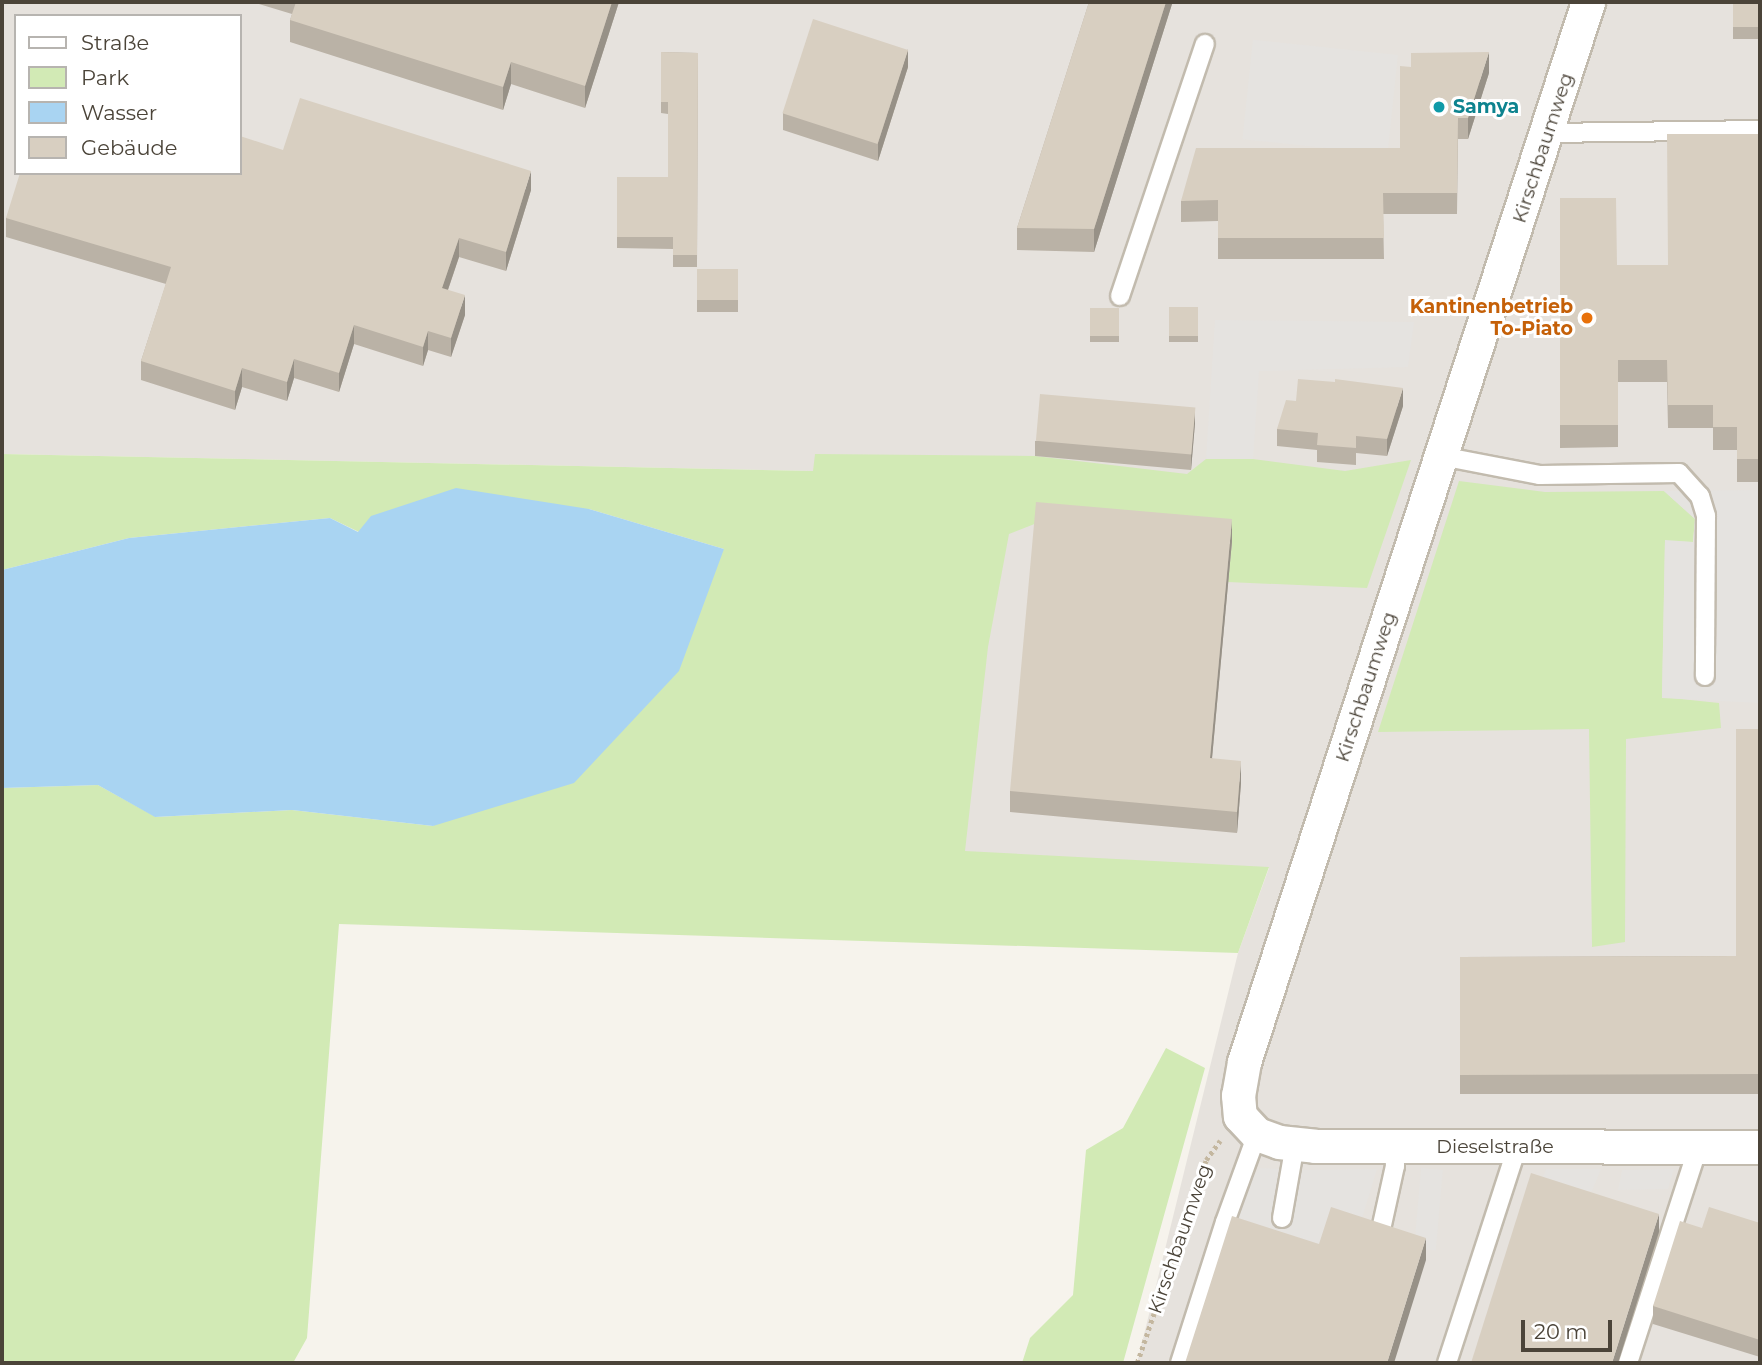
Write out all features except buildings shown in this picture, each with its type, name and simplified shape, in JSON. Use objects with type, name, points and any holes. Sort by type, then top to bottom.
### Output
[{"type":"street","name":"Kirschbaumweg","points":[[1249,1125],[1238,1095],[1244,1062],[1588,2]]},
{"type":"street","name":"Dieselstraße","points":[[1249,1125],[1295,1144],[1760,1147]]},
{"type":"lane","points":[[1120,296],[1205,44]]},
{"type":"lane","points":[[1547,133],[1760,130]]},
{"type":"lane","points":[[1441,456],[1540,475],[1679,473],[1699,496],[1706,516],[1705,676]]},
{"type":"lane","points":[[1180,1363],[1225,1222],[1249,1125]]},
{"type":"lane","points":[[1282,1218],[1295,1144]]},
{"type":"lane","points":[[1380,1234],[1395,1166],[1394,1146]]},
{"type":"lane","points":[[1447,1363],[1517,1147]]},
{"type":"lane","points":[[1628,1363],[1698,1147]]},
{"type":"path","name":"Kirschbaumweg","points":[[1137,1363],[1206,1160],[1249,1125]]},
{"type":"shaded area","points":[[2,2],[1760,2],[1760,1363],[1137,1363],[1238,953],[1269,868],[810,844],[813,471],[2,454]]},
{"type":"shaded area","points":[[1253,40],[1398,55],[1388,154],[1242,139]]},
{"type":"shaded area","points":[[1215,320],[1414,322],[1408,367],[1259,371],[1253,459],[1206,459]]},
{"type":"shaded area","points":[[1760,490],[1760,703],[1662,698],[1665,540],[1693,542],[1695,519],[1664,491]]},
{"type":"shaded area","points":[[1260,1168],[1377,1169],[1362,1218],[1319,1266],[1232,1238],[1251,1177]]},
{"type":"shaded area","points":[[1421,1168],[1443,1170],[1436,1251],[1414,1249]]},
{"type":"shaded area","points":[[1546,1169],[1601,1169],[1592,1191],[1538,1191]]},
{"type":"shaded area","points":[[1674,1169],[1668,1189],[1618,1190],[1622,1170]]},
{"type":"green space","points":[[2,454],[813,471],[815,454],[1035,456],[1187,474],[1206,459],[1253,459],[1345,471],[1411,460],[1367,588],[1228,582],[1232,541],[1037,523],[1009,534],[988,647],[965,851],[1269,867],[1238,953],[339,924],[307,1338],[293,1363],[2,1363],[2,788],[98,785],[156,817],[292,810],[433,826],[724,549],[589,509],[359,532],[330,518],[129,538],[2,570]]},
{"type":"green space","points":[[1459,481],[1545,492],[1664,491],[1695,519],[1693,542],[1665,541],[1662,697],[1719,703],[1721,728],[1626,739],[1625,942],[1592,947],[1589,729],[1378,732]]},
{"type":"green space","points":[[1166,1048],[1205,1068],[1123,1363],[1022,1363],[1030,1338],[1073,1295],[1086,1150],[1123,1128]]},
{"type":"water","points":[[456,488],[589,509],[724,549],[679,671],[574,783],[433,826],[292,810],[155,817],[98,785],[2,788],[2,570],[129,538],[330,518],[358,532],[371,516]]},
{"type":"place","name":"Samya","points":[[1439,107]]},
{"type":"place","name":"Kantinenbetrieb To-Piato","points":[[1587,318]]}]
